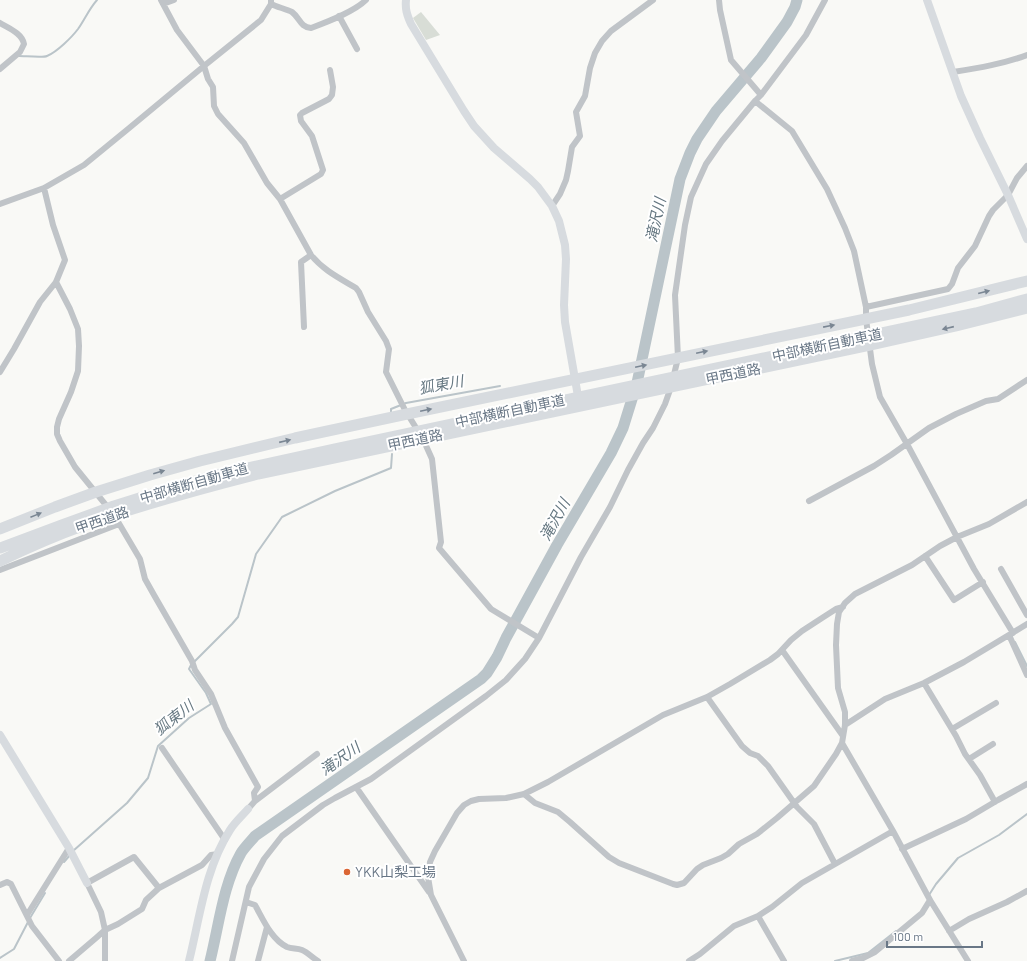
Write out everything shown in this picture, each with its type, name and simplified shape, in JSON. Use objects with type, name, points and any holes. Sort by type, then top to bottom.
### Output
[{"type":"highway","name":"甲西道路","points":[[0,529],[96,492],[200,460],[406,412],[576,379],[866,319],[1027,281]]},
{"type":"highway","name":"中部横断自動車道","points":[[0,548],[114,506],[216,475],[976,313],[1027,299]]},
{"type":"highway","name":"甲西道路","points":[[0,561],[45,540],[81,526],[117,520],[193,490],[258,474],[671,386],[870,346],[1027,308]]},
{"type":"street","points":[[174,0],[162,2],[177,30],[204,66],[212,87],[214,106],[218,114],[244,143],[267,183],[280,199],[316,262],[323,268],[356,288],[368,312],[386,341],[389,349],[386,372],[406,412],[423,439],[432,459],[441,542],[439,548],[491,609],[539,638]]},
{"type":"street","points":[[0,204],[44,188],[84,164],[128,130],[261,20],[271,2],[292,12],[306,28],[311,28],[351,11],[366,0]]},
{"type":"street","points":[[406,0],[405,8],[411,24],[464,111],[494,148],[538,187],[552,206],[559,221],[565,245],[566,259],[564,305],[565,322],[580,406]]},
{"type":"street","points":[[552,206],[560,194],[566,180],[572,147],[580,136],[576,112],[585,96],[590,68],[595,53],[602,41],[611,31],[653,0]]},
{"type":"street","points":[[719,0],[731,60],[760,94]]},
{"type":"street","points":[[232,961],[249,887],[269,852],[282,836],[324,805],[371,779],[486,696],[506,680],[525,659],[539,638],[581,556],[610,507],[643,443],[654,428],[665,404],[678,358],[675,295],[685,225],[691,197],[706,164],[722,140],[755,101],[806,34],[825,0]]},
{"type":"street","points":[[927,0],[961,96],[1027,239]]},
{"type":"street","points":[[339,16],[357,48]]},
{"type":"street","points":[[0,23],[21,37],[24,44],[20,52],[0,69]]},
{"type":"street","points":[[953,72],[985,67],[1015,60],[1027,55]]},
{"type":"street","points":[[280,199],[321,174],[323,170],[312,136],[301,121],[300,115],[329,99],[332,95],[333,87],[330,70]]},
{"type":"street","points":[[755,101],[792,131],[827,189],[854,251],[866,307],[866,319],[872,364],[880,397],[1011,634],[1027,675]]},
{"type":"street","points":[[866,307],[948,289],[952,284],[958,268],[975,246],[989,216],[1008,195],[1017,178],[1027,166]]},
{"type":"street","points":[[0,372],[40,302],[56,282],[65,260],[53,225],[44,188]]},
{"type":"street","points":[[304,327],[301,262],[311,255]]},
{"type":"street","points":[[56,282],[70,309],[78,329],[79,346],[78,371],[71,392],[59,418],[57,434],[75,467],[117,520],[140,559],[145,579],[192,661],[195,670],[211,694],[225,728],[258,787],[254,793],[255,801]]},
{"type":"street","points":[[809,501],[874,466],[929,428],[986,401],[998,399],[1027,380]]},
{"type":"street","points":[[524,794],[536,803],[558,812],[609,857],[619,863],[672,884],[677,885],[684,883],[697,869],[728,854],[740,844],[757,834],[794,804],[814,786],[836,754],[842,740],[845,724],[844,712],[838,688],[836,645],[837,624],[840,612],[845,603],[855,594],[912,565],[940,546],[957,537],[989,524],[1027,502]]},
{"type":"street","points":[[0,570],[117,520]]},
{"type":"street","points":[[925,556],[954,600],[983,582]]},
{"type":"street","points":[[1000,570],[1027,616]]},
{"type":"street","points":[[431,895],[428,877],[430,862],[457,813],[464,805],[479,799],[510,798],[524,794],[548,782],[663,715],[707,697],[770,660],[802,631],[836,609],[842,607]]},
{"type":"street","points":[[845,724],[885,699],[964,662],[1027,624]]},
{"type":"street","points":[[782,650],[842,740],[893,831],[928,898],[968,961]]},
{"type":"street","points":[[924,682],[965,754],[980,775],[995,802]]},
{"type":"street","points":[[707,697],[746,751],[758,756],[768,766],[797,808],[814,824],[836,864]]},
{"type":"street","points":[[952,729],[996,703]]},
{"type":"street","points":[[0,735],[69,848],[101,912],[105,930],[105,961]]},
{"type":"street","points":[[969,759],[993,744]]},
{"type":"street","points":[[162,748],[225,840]]},
{"type":"street","points":[[189,961],[210,874],[230,830],[255,801],[317,754]]},
{"type":"street","points":[[902,849],[966,819],[1027,784]]},
{"type":"street","points":[[356,787],[431,895],[464,961]]},
{"type":"street","points":[[689,961],[700,954],[734,926],[758,916],[772,907],[802,883],[893,831]]},
{"type":"street","points":[[27,916],[69,848]]},
{"type":"street","points":[[69,961],[105,930],[142,909],[146,900],[159,888],[202,865],[211,855],[218,854]]},
{"type":"street","points":[[87,883],[134,857],[159,888]]},
{"type":"street","points":[[0,885],[8,882],[11,884],[32,926],[59,961]]},
{"type":"street","points":[[949,931],[969,919],[1007,902],[1027,891]]},
{"type":"street","points":[[852,961],[864,958],[875,952],[922,913],[928,898]]},
{"type":"street","points":[[246,902],[255,905],[274,937],[286,946],[293,949],[302,950],[318,961]]},
{"type":"street","points":[[758,916],[784,961]]},
{"type":"street","points":[[259,961],[267,927]]},
{"type":"shaded area","points":[[421,12],[440,35],[426,40],[413,18]]},
{"type":"waterway","points":[[19,56],[45,57],[51,54],[64,44],[75,32],[97,0]]},
{"type":"waterway","name":"滝沢川","points":[[210,961],[222,906],[230,878],[241,853],[255,836],[481,679],[487,673],[497,657],[557,545],[611,453],[623,428],[637,383],[680,179],[690,153],[697,139],[716,111],[761,58],[787,22],[797,0]]},
{"type":"waterway","name":"狐東川","points":[[391,413],[391,409],[406,403],[500,386]]},
{"type":"waterway","name":"狐東川","points":[[194,662],[238,617],[256,554],[282,517],[335,491],[391,468],[392,454]]},
{"type":"waterway","points":[[1015,642],[1027,666]]},
{"type":"waterway","name":"狐東川","points":[[73,851],[127,803],[148,778],[158,746],[189,718],[211,704],[206,693],[189,669],[191,665]]},
{"type":"waterway","points":[[929,895],[936,884],[958,858],[999,835],[1027,814]]},
{"type":"waterway","name":"狐東川","points":[[64,862],[70,855]]},
{"type":"waterway","name":"狐東川","points":[[30,918],[45,893]]},
{"type":"waterway","name":"狐東川","points":[[0,958],[14,949],[28,922]]},
{"type":"waterway","points":[[835,961],[868,953],[896,931]]},
{"type":"place","name":"YKK山梨工場","points":[[347,872]]}]
